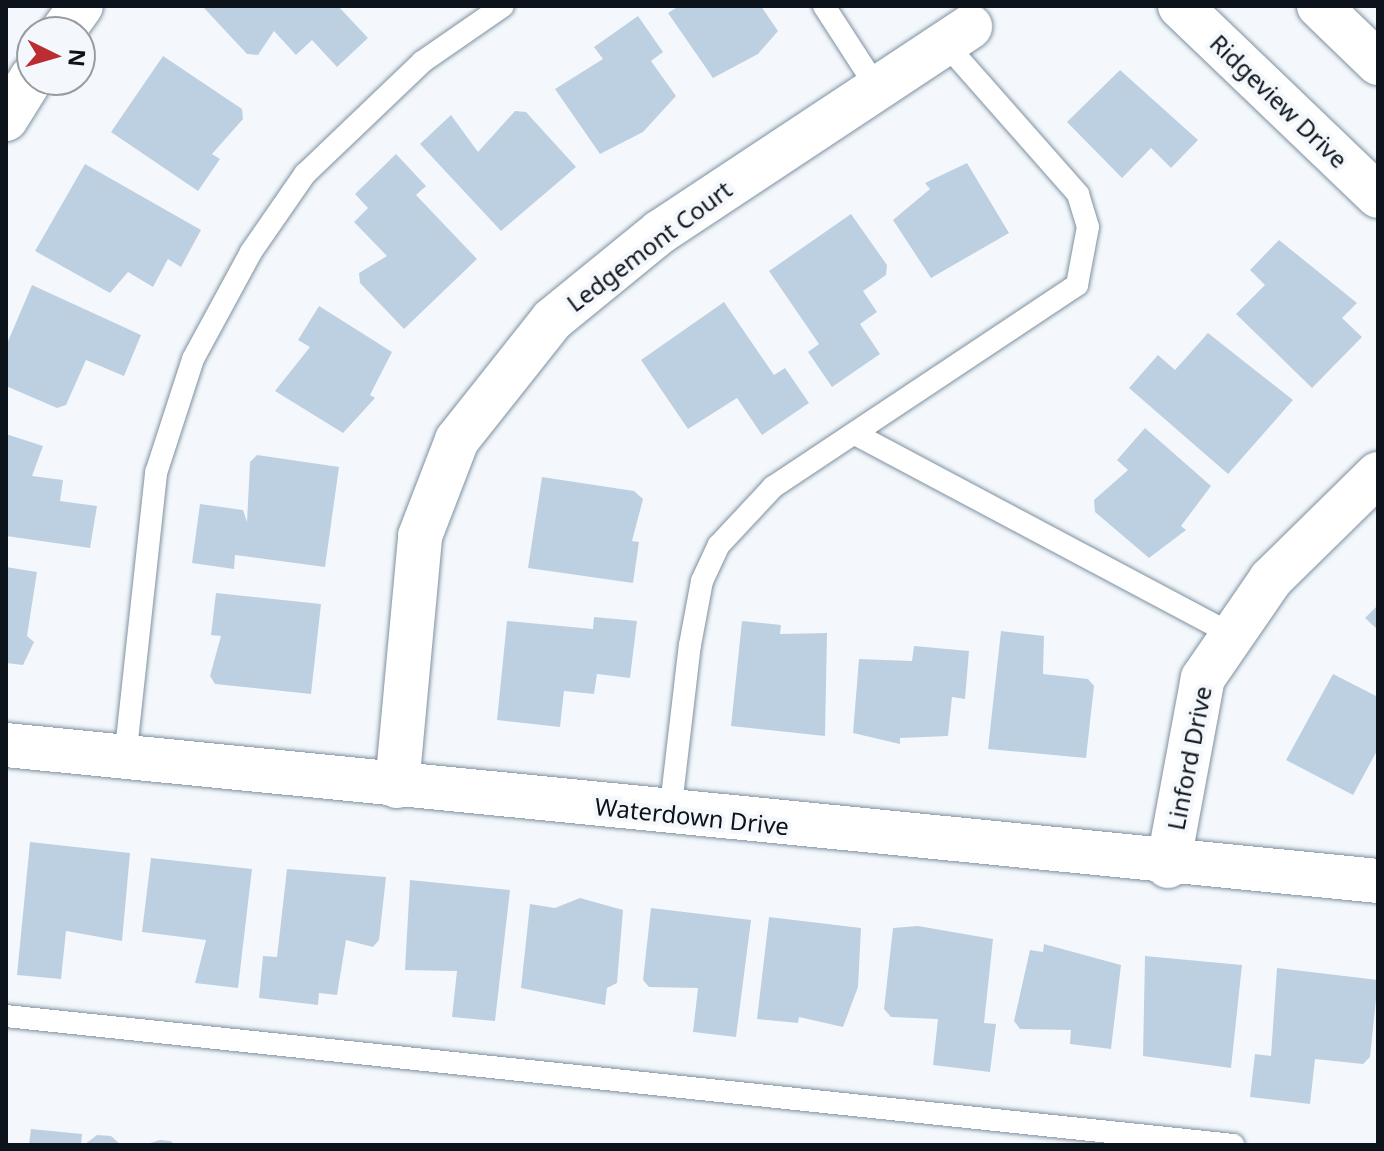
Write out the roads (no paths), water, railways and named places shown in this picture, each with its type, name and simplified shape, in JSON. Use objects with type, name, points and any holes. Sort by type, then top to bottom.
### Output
[{"type":"street","name":"Ridgeview Drive","points":[[1180,6],[1378,196]]},
{"type":"street","points":[[1319,6],[1378,63]]},
{"type":"street","name":"Ledgemont Court","points":[[397,786],[420,536],[457,440],[552,320],[660,232],[957,35]]},
{"type":"street","points":[[6,119],[20,96]]},
{"type":"street","name":"Linford Drive","points":[[1168,866],[1203,678],[1271,579],[1378,474]]},
{"type":"street","name":"Waterdown Drive","points":[[6,745],[1168,866],[1378,881]]},
{"type":"lane","points":[[125,759],[156,473],[193,359],[251,252],[305,174],[422,62],[503,6]]},
{"type":"lane","points":[[824,6],[877,88]]},
{"type":"lane","points":[[670,814],[695,620],[719,545],[773,487],[1059,300],[1077,285],[1088,249],[1078,194],[957,35]]},
{"type":"lane","points":[[855,434],[1233,635]]},
{"type":"lane","points":[[6,1016],[1233,1145]]}]
